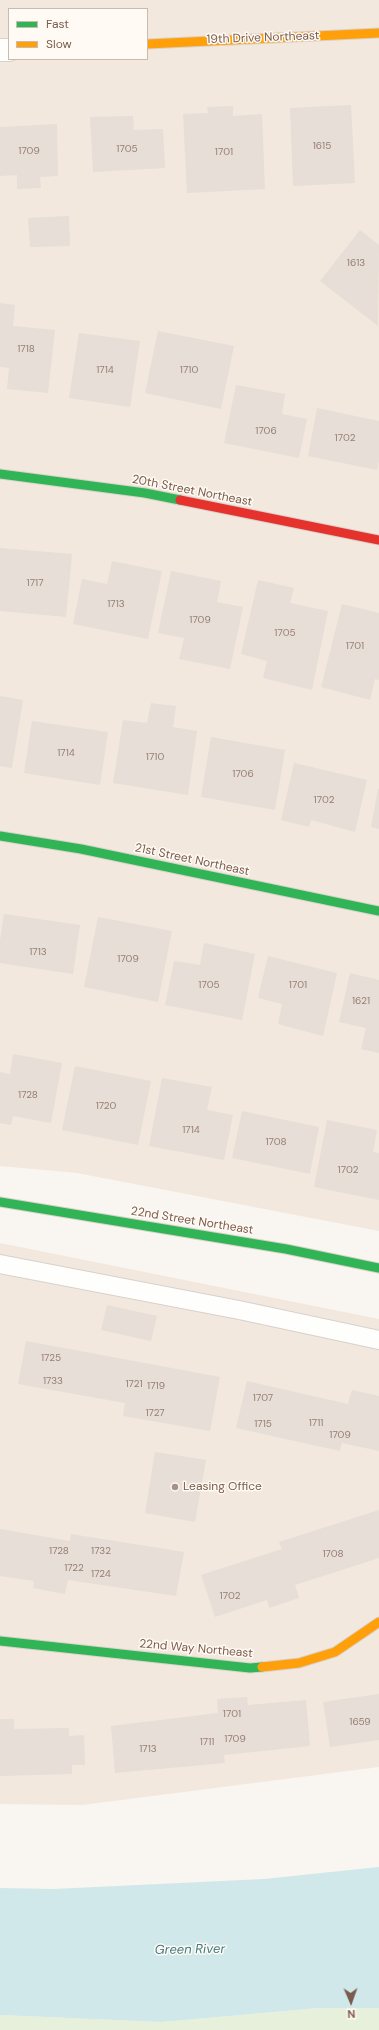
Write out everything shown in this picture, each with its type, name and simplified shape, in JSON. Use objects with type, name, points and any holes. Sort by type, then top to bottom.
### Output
[{"type":"street","name":"19th Drive Northeast","points":[[148,44],[379,34]]},
{"type":"street","name":"20th Street Northeast","points":[[0,474],[145,493],[379,540]]},
{"type":"street","name":"21st Street Northeast","points":[[0,836],[81,849],[379,911]]},
{"type":"street","name":"22nd Street Northeast","points":[[0,1202],[286,1249],[379,1268]]},
{"type":"street","name":"22nd Way Northeast","points":[[0,1641],[250,1668],[299,1663],[335,1652],[379,1622]]},
{"type":"lane","points":[[0,1264],[239,1310],[379,1340]]},
{"type":"shaded area","points":[[0,0],[379,0],[379,1231],[77,1173],[0,1166]]},
{"type":"shaded area","points":[[0,1243],[379,1319],[379,1767],[82,1805],[0,1804]]},
{"type":"green space","points":[[319,2008],[379,2008],[379,2030],[0,2030],[0,2015],[162,2022]]},
{"type":"water","name":"Green River","points":[[379,1867],[379,2008],[319,2008],[162,2022],[0,2015],[0,1888],[54,1889],[264,1879]]},
{"type":"building","points":[[351,105],[355,183],[293,186],[290,108]]},
{"type":"building","points":[[233,106],[233,116],[262,114],[265,189],[187,193],[183,114],[208,113],[207,107]]},
{"type":"building","points":[[133,116],[134,130],[163,129],[165,168],[93,172],[90,117]]},
{"type":"building","points":[[57,124],[58,176],[40,177],[41,188],[17,189],[17,175],[0,176],[0,127]]},
{"type":"building","points":[[69,216],[70,246],[30,247],[28,218]]},
{"type":"building","points":[[360,230],[379,245],[378,326],[320,281]]},
{"type":"building","points":[[0,303],[15,305],[13,326],[55,330],[48,393],[7,389],[9,368],[0,367]]},
{"type":"building","points":[[158,331],[234,346],[221,409],[145,393]]},
{"type":"building","points":[[79,333],[140,341],[130,407],[69,398]]},
{"type":"building","points":[[236,385],[285,394],[282,414],[307,419],[299,458],[224,443]]},
{"type":"building","points":[[317,408],[379,421],[379,460],[377,470],[308,456]]},
{"type":"building","points":[[0,548],[72,554],[66,617],[0,611]]},
{"type":"building","points":[[112,561],[162,571],[148,639],[73,624],[82,579],[107,584]]},
{"type":"building","points":[[171,571],[221,581],[217,602],[243,607],[230,669],[179,659],[184,638],[158,633]]},
{"type":"building","points":[[258,580],[294,588],[290,603],[328,611],[312,690],[263,678],[267,661],[241,654]]},
{"type":"building","points":[[342,604],[379,613],[379,680],[375,679],[370,700],[321,687]]},
{"type":"building","points":[[0,696],[23,700],[12,768],[0,766]]},
{"type":"building","points":[[151,703],[176,706],[173,727],[197,731],[188,795],[113,783],[123,720],[147,723]]},
{"type":"building","points":[[32,721],[108,732],[100,785],[24,773]]},
{"type":"building","points":[[211,737],[285,750],[275,810],[201,797]]},
{"type":"building","points":[[294,763],[367,780],[355,832],[311,820],[309,827],[281,820]]},
{"type":"building","points":[[379,789],[379,829],[371,827]]},
{"type":"building","points":[[4,914],[80,925],[73,974],[0,963],[0,940]]},
{"type":"building","points":[[98,917],[172,931],[158,1002],[84,987]]},
{"type":"building","points":[[204,943],[255,954],[242,1020],[165,1005],[174,961],[200,965]]},
{"type":"building","points":[[268,956],[337,973],[323,1036],[278,1024],[282,1004],[258,998]]},
{"type":"building","points":[[350,973],[379,980],[379,1053],[361,1049],[366,1028],[339,1022]]},
{"type":"building","points":[[13,1054],[62,1063],[51,1123],[13,1116],[11,1125],[0,1123],[0,1072],[10,1074]]},
{"type":"building","points":[[75,1066],[151,1081],[138,1145],[62,1130]]},
{"type":"building","points":[[162,1078],[212,1087],[207,1110],[233,1115],[224,1160],[149,1146]]},
{"type":"building","points":[[242,1111],[319,1127],[310,1174],[232,1158]]},
{"type":"building","points":[[327,1120],[377,1130],[373,1152],[379,1153],[379,1200],[314,1187]]},
{"type":"building","points":[[107,1305],[157,1316],[151,1341],[101,1330]]},
{"type":"building","points":[[26,1341],[220,1377],[210,1431],[123,1416],[125,1403],[18,1384]]},
{"type":"building","points":[[247,1381],[348,1404],[352,1390],[379,1396],[379,1451],[342,1443],[340,1451],[236,1428]]},
{"type":"building","name":"Leasing Office","points":[[155,1452],[206,1460],[195,1522],[145,1513]]},
{"type":"building","points":[[379,1510],[379,1558],[295,1585],[299,1598],[269,1608],[267,1600],[215,1617],[201,1575],[282,1549],[279,1542]]},
{"type":"building","points":[[0,1529],[70,1541],[71,1534],[184,1552],[176,1596],[68,1580],[65,1594],[33,1588],[34,1581],[0,1576]]},
{"type":"building","points":[[379,1694],[379,1740],[330,1747],[323,1702]]},
{"type":"building","points":[[247,1697],[248,1705],[306,1700],[310,1746],[224,1755],[225,1763],[115,1773],[111,1726],[218,1713],[217,1699]]},
{"type":"building","points":[[0,1719],[14,1719],[14,1729],[69,1728],[69,1736],[84,1735],[85,1765],[72,1765],[72,1774],[0,1776]]},
{"type":"traffic: fast","points":[[0,474],[145,493],[180,500]]},
{"type":"traffic: fast","points":[[0,836],[81,849],[379,911]]},
{"type":"traffic: fast","points":[[0,1202],[286,1249],[379,1268]]},
{"type":"traffic: fast","points":[[0,1641],[250,1668],[262,1667]]},
{"type":"traffic: slow","points":[[148,44],[379,33]]},
{"type":"traffic: slow","points":[[262,1667],[299,1663],[335,1652],[379,1622]]},
{"type":"traffic: jam","points":[[180,500],[379,540]]},
{"type":"place","name":"Leasing Office","points":[[175,1487]]}]
